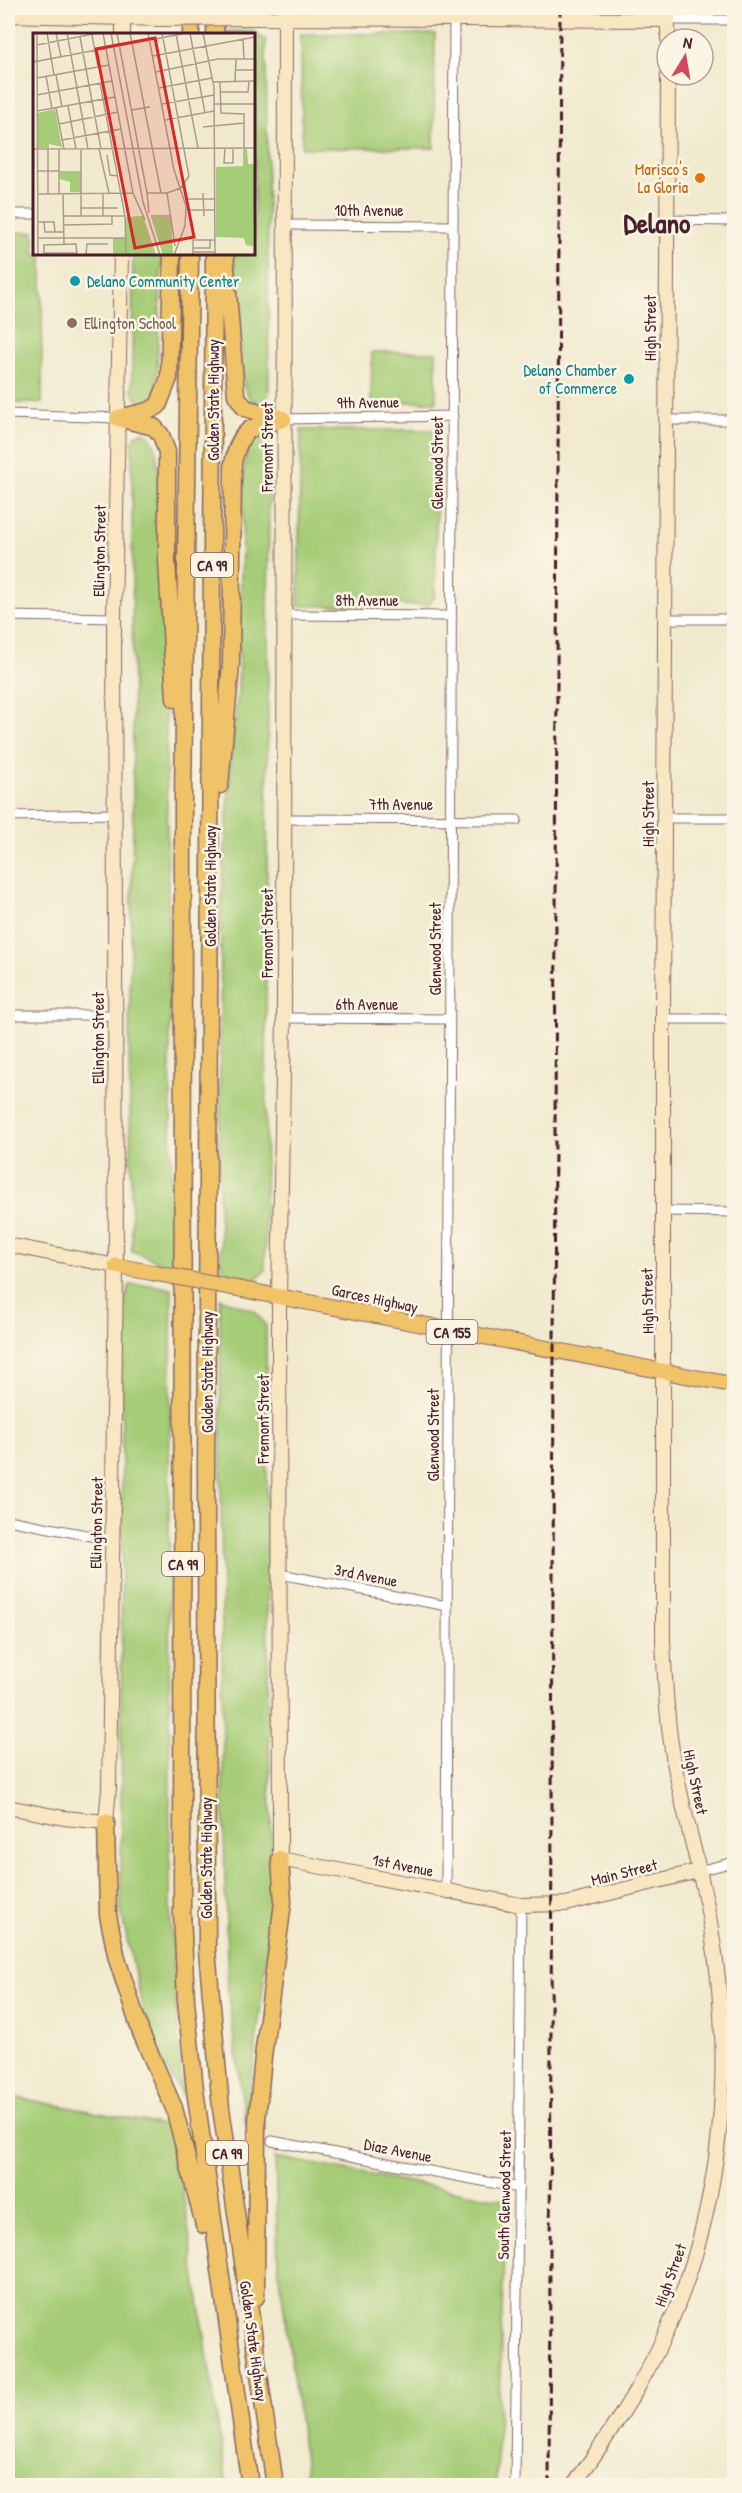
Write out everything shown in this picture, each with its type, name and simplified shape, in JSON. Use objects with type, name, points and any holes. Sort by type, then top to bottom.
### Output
[{"type":"highway","points":[[191,8],[191,33]]},
{"type":"highway","points":[[215,33],[216,8]]},
{"type":"highway","points":[[118,418],[158,406],[169,378],[172,255]]},
{"type":"highway","name":"Golden State Highway","points":[[190,255],[183,798],[183,1957],[195,2090],[249,2486]]},
{"type":"highway","name":"Golden State Highway","points":[[214,255],[206,1458],[207,1950],[221,2109],[275,2486]]},
{"type":"highway","points":[[225,255],[236,395],[245,408],[283,418]]},
{"type":"highway","points":[[118,418],[154,427],[161,435],[166,452],[171,650],[183,798]]},
{"type":"highway","points":[[210,876],[231,664],[233,464],[240,440],[247,429],[283,418]]},
{"type":"highway","points":[[106,1822],[108,1915],[117,1959],[141,2033],[174,2108],[228,2326]]},
{"type":"highway","points":[[256,2355],[257,2120],[262,2057],[283,1902],[280,1858]]},
{"type":"main road","name":"Garces Highway","points":[[116,1266],[735,1386]]},
{"type":"street","points":[[123,13],[123,33]]},
{"type":"street","points":[[8,15],[123,13],[162,19],[246,18],[285,13],[668,14],[735,21]]},
{"type":"street","name":"Fremont Street","points":[[280,1858],[279,1296],[284,1018],[285,13]]},
{"type":"street","name":"Glenwood Street","points":[[446,1890],[454,14]]},
{"type":"street","name":"High Street","points":[[573,2486],[636,2391],[663,2340],[696,2254],[719,2142],[728,2015],[710,1919],[672,1749],[665,1695],[663,1641],[663,1019],[668,87]]},
{"type":"street","points":[[8,214],[33,214]]},
{"type":"street","points":[[668,220],[735,221]]},
{"type":"street","name":"10th Avenue","points":[[285,225],[453,226]]},
{"type":"street","name":"Ellington Street","points":[[106,1822],[111,1747],[116,1266],[114,618],[121,255]]},
{"type":"street","points":[[8,414],[118,418]]},
{"type":"street","name":"9th Avenue","points":[[283,418],[453,416]]},
{"type":"street","points":[[667,420],[735,420]]},
{"type":"street","name":"8th Avenue","points":[[283,615],[452,615]]},
{"type":"street","points":[[8,616],[114,618]]},
{"type":"street","points":[[666,619],[735,619]]},
{"type":"street","points":[[8,816],[114,814]]},
{"type":"street","points":[[664,818],[735,818]]},
{"type":"street","name":"7th Avenue","points":[[284,819],[517,820]]},
{"type":"street","points":[[8,1016],[114,1016]]},
{"type":"street","name":"6th Avenue","points":[[284,1018],[450,1019]]},
{"type":"street","points":[[663,1019],[735,1019]]},
{"type":"street","points":[[663,1211],[735,1212]]},
{"type":"street","name":"Garces Highway","points":[[8,1245],[116,1266]]},
{"type":"street","points":[[8,1521],[112,1540]]},
{"type":"street","name":"3rd Avenue","points":[[280,1574],[447,1606]]},
{"type":"street","points":[[8,1807],[64,1818],[106,1822]]},
{"type":"street","name":"1st Avenue","points":[[280,1858],[521,1905]]},
{"type":"street","name":"Main Street","points":[[521,1905],[567,1904],[735,1862]]},
{"type":"street","name":"South Glenwood Street","points":[[515,2486],[521,1905]]},
{"type":"street","name":"Diaz Avenue","points":[[272,2141],[519,2188]]},
{"type":"green space","points":[[225,31],[254,31],[266,41],[269,394],[260,402],[252,401],[244,388],[234,255],[255,255],[255,33],[226,33]]},
{"type":"green space","points":[[301,34],[435,34],[434,148],[302,148]]},
{"type":"green space","points":[[8,232],[33,232],[33,255],[42,255],[42,403],[8,403]]},
{"type":"green space","points":[[133,255],[162,255],[156,393],[152,400],[144,403],[137,400],[132,391]]},
{"type":"green space","points":[[372,352],[436,352],[436,402],[371,402]]},
{"type":"green space","points":[[301,430],[432,430],[438,435],[435,597],[428,605],[298,606]]},
{"type":"green space","points":[[142,432],[150,436],[156,449],[160,485],[165,667],[173,1267],[132,1251],[129,1042],[133,831],[132,443],[136,435]]},
{"type":"green space","points":[[257,438],[269,444],[265,1271],[253,1281],[234,1279],[222,1274],[219,1209],[221,909],[231,756],[238,690],[244,469],[248,449]]},
{"type":"green space","points":[[129,1285],[152,1285],[172,1289],[169,1481],[170,1906],[182,2096],[161,2058],[143,2009],[121,1912],[122,1314]]},
{"type":"green space","points":[[220,1298],[255,1311],[266,1326],[268,1686],[273,1907],[246,2125],[228,1995],[223,1798]]},
{"type":"green space","points":[[8,2096],[173,2127],[227,2485],[8,2485]]},
{"type":"green space","points":[[275,2157],[506,2200],[496,2485],[308,2485],[278,2265]]},
{"type":"railway","points":[[549,2486],[560,8]]},
{"type":"place","name":"Marisco's La Gloria","points":[[700,178]]},
{"type":"place","name":"Delano Community Center","points":[[75,281]]},
{"type":"place","name":"Ellington School","points":[[72,323]]},
{"type":"place","name":"Delano Chamber of Commerce","points":[[629,379]]},
{"type":"district","name":"Delano","points":[[657,223]]}]
